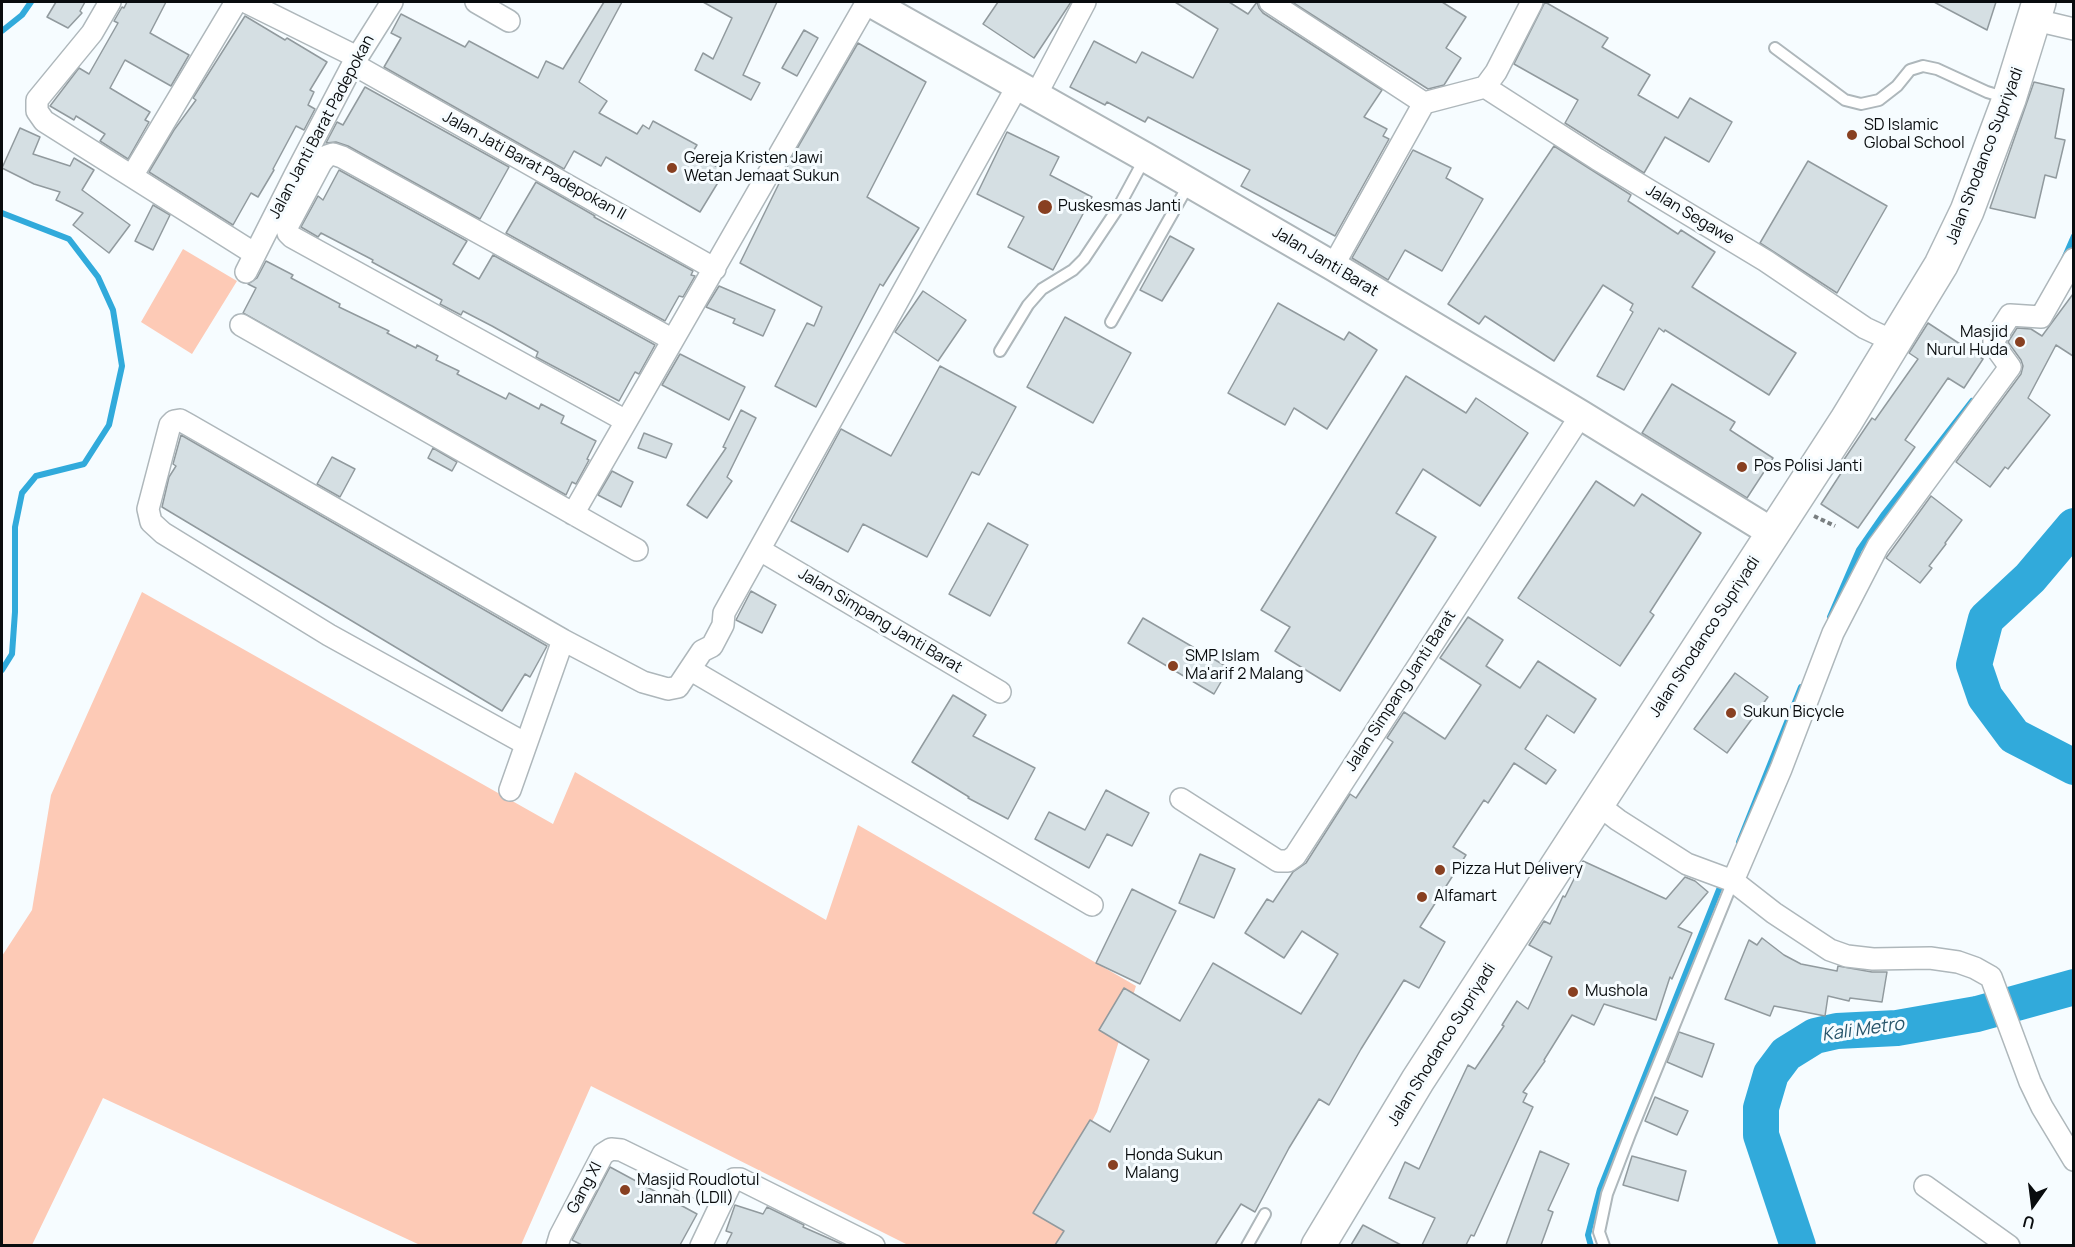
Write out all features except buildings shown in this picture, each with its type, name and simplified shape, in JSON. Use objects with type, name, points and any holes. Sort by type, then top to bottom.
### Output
[{"type":"main road","name":"Jalan Shodanco Supriyadi","points":[[1318,1245],[1418,1080],[1895,342],[1954,240],[2009,99],[2037,9]]},
{"type":"street","points":[[110,2],[92,33],[37,100],[37,111],[44,121],[132,176],[236,2]]},
{"type":"street","name":"Jalan Jati Barat Padepokan II","points":[[246,2],[355,61],[715,268]]},
{"type":"street","name":"Jalan Janti Barat Padepokan","points":[[132,176],[251,263],[355,61],[392,2]]},
{"type":"street","points":[[476,2],[509,21]]},
{"type":"street","points":[[526,744],[330,635],[162,533],[151,522],[148,508],[170,425],[180,420],[189,424],[563,640],[658,687],[668,689],[678,687],[702,651],[712,646],[723,625],[724,613],[760,550],[1027,90],[1085,2]]},
{"type":"street","points":[[1270,2],[1424,103]]},
{"type":"street","points":[[1333,266],[1424,103],[1485,87],[1496,72],[1532,2]]},
{"type":"street","points":[[573,514],[715,268],[882,5]]},
{"type":"street","name":"Jalan Janti Barat","points":[[882,5],[1333,266],[1581,414],[1773,533]]},
{"type":"street","points":[[2037,9],[2053,25],[2073,29]]},
{"type":"street","name":"Jalan Segawe","points":[[1485,87],[1597,159],[1767,261],[1866,328],[1895,342]]},
{"type":"street","points":[[626,421],[292,237],[287,227],[321,163],[327,156],[333,154],[342,157],[674,340]]},
{"type":"street","points":[[1727,878],[1781,769],[1833,633],[1878,546],[2010,367],[1994,345],[1994,340],[2010,315],[2041,317],[2073,259]]},
{"type":"street","points":[[242,325],[637,550]]},
{"type":"street","name":"Jalan Simpang Janti Barat","points":[[1181,800],[1278,861],[1288,861],[1295,856],[1581,414]]},
{"type":"street","name":"Jalan Simpang Janti Barat","points":[[760,550],[1000,692]]},
{"type":"street","points":[[510,790],[563,640]]},
{"type":"street","points":[[691,670],[1092,905]]},
{"type":"street","points":[[1596,803],[1687,864],[1727,878],[1830,950],[1847,956],[1874,959],[1930,958],[1958,962],[1991,977],[2034,1090],[2073,1160]]},
{"type":"street","name":"Gang XI","points":[[557,1245],[603,1154],[611,1149],[621,1150],[723,1200]]},
{"type":"street","points":[[701,1245],[734,1179],[740,1179],[874,1245]]},
{"type":"street","points":[[1925,1186],[2009,1245]]},
{"type":"lane","points":[[1775,48],[1845,100],[1862,104],[1880,100],[1897,86],[1910,70],[1923,66],[1937,69],[1987,92],[2009,99]]},
{"type":"lane","points":[[1000,351],[1028,305],[1042,289],[1073,270],[1084,259],[1118,208],[1145,157]]},
{"type":"lane","points":[[1111,322],[1190,182]]},
{"type":"lane","points":[[1604,1245],[1599,1232],[1607,1194],[1727,878]]},
{"type":"lane","points":[[1247,1245],[1265,1214]]},
{"type":"shaded area","points":[[183,249],[237,281],[192,354],[141,322]]},
{"type":"shaded area","points":[[142,592],[553,824],[575,772],[826,920],[858,825],[1136,986],[1097,1112],[1049,1202],[1070,1239],[1066,1245],[908,1245],[591,1086],[521,1245],[420,1245],[103,1098],[32,1245],[2,1246],[2,956],[32,910],[51,795]]},
{"type":"waterway","points":[[2,31],[22,15],[31,2]]},
{"type":"waterway","points":[[2,213],[69,239],[98,277],[113,310],[122,366],[109,425],[84,464],[36,476],[22,493],[15,527],[15,612],[12,654],[2,670]]},
{"type":"waterway","points":[[2064,259],[2074,236]]},
{"type":"waterway","points":[[1830,617],[1859,550],[1884,514],[1972,401]]},
{"type":"waterway","name":"Kali Metro","points":[[2074,526],[2030,578],[1986,619],[1974,665],[1985,697],[2014,736],[2074,767]]},
{"type":"waterway","points":[[1739,842],[1801,687]]},
{"type":"waterway","points":[[1591,1246],[1588,1235],[1600,1189],[1722,882]]},
{"type":"waterway","name":"Kali Metro","points":[[1798,1246],[1761,1135],[1761,1108],[1771,1074],[1786,1054],[1815,1036],[1837,1031],[1897,1028],[1977,1014],[2074,987]]},
{"type":"place","name":"SD Islamic Global School","points":[[1852,135]]},
{"type":"place","name":"Gereja Kristen Jawi Wetan Jemaat Sukun","points":[[672,168]]},
{"type":"place","name":"Puskesmas Janti","points":[[1045,207]]},
{"type":"place","name":"Masjid Nurul Huda","points":[[2020,342]]},
{"type":"place","name":"Pos Polisi Janti","points":[[1742,467]]},
{"type":"place","name":"SMP Islam Ma'arif 2 Malang","points":[[1173,666]]},
{"type":"place","name":"Sukun Bicycle","points":[[1731,713]]},
{"type":"place","name":"Pizza Hut Delivery","points":[[1440,870]]},
{"type":"place","name":"Alfamart","points":[[1422,897]]},
{"type":"place","name":"Mushola","points":[[1573,992]]},
{"type":"place","name":"Honda Sukun Malang","points":[[1113,1165]]},
{"type":"place","name":"Masjid Roudlotul Jannah (LDII)","points":[[625,1190]]}]
